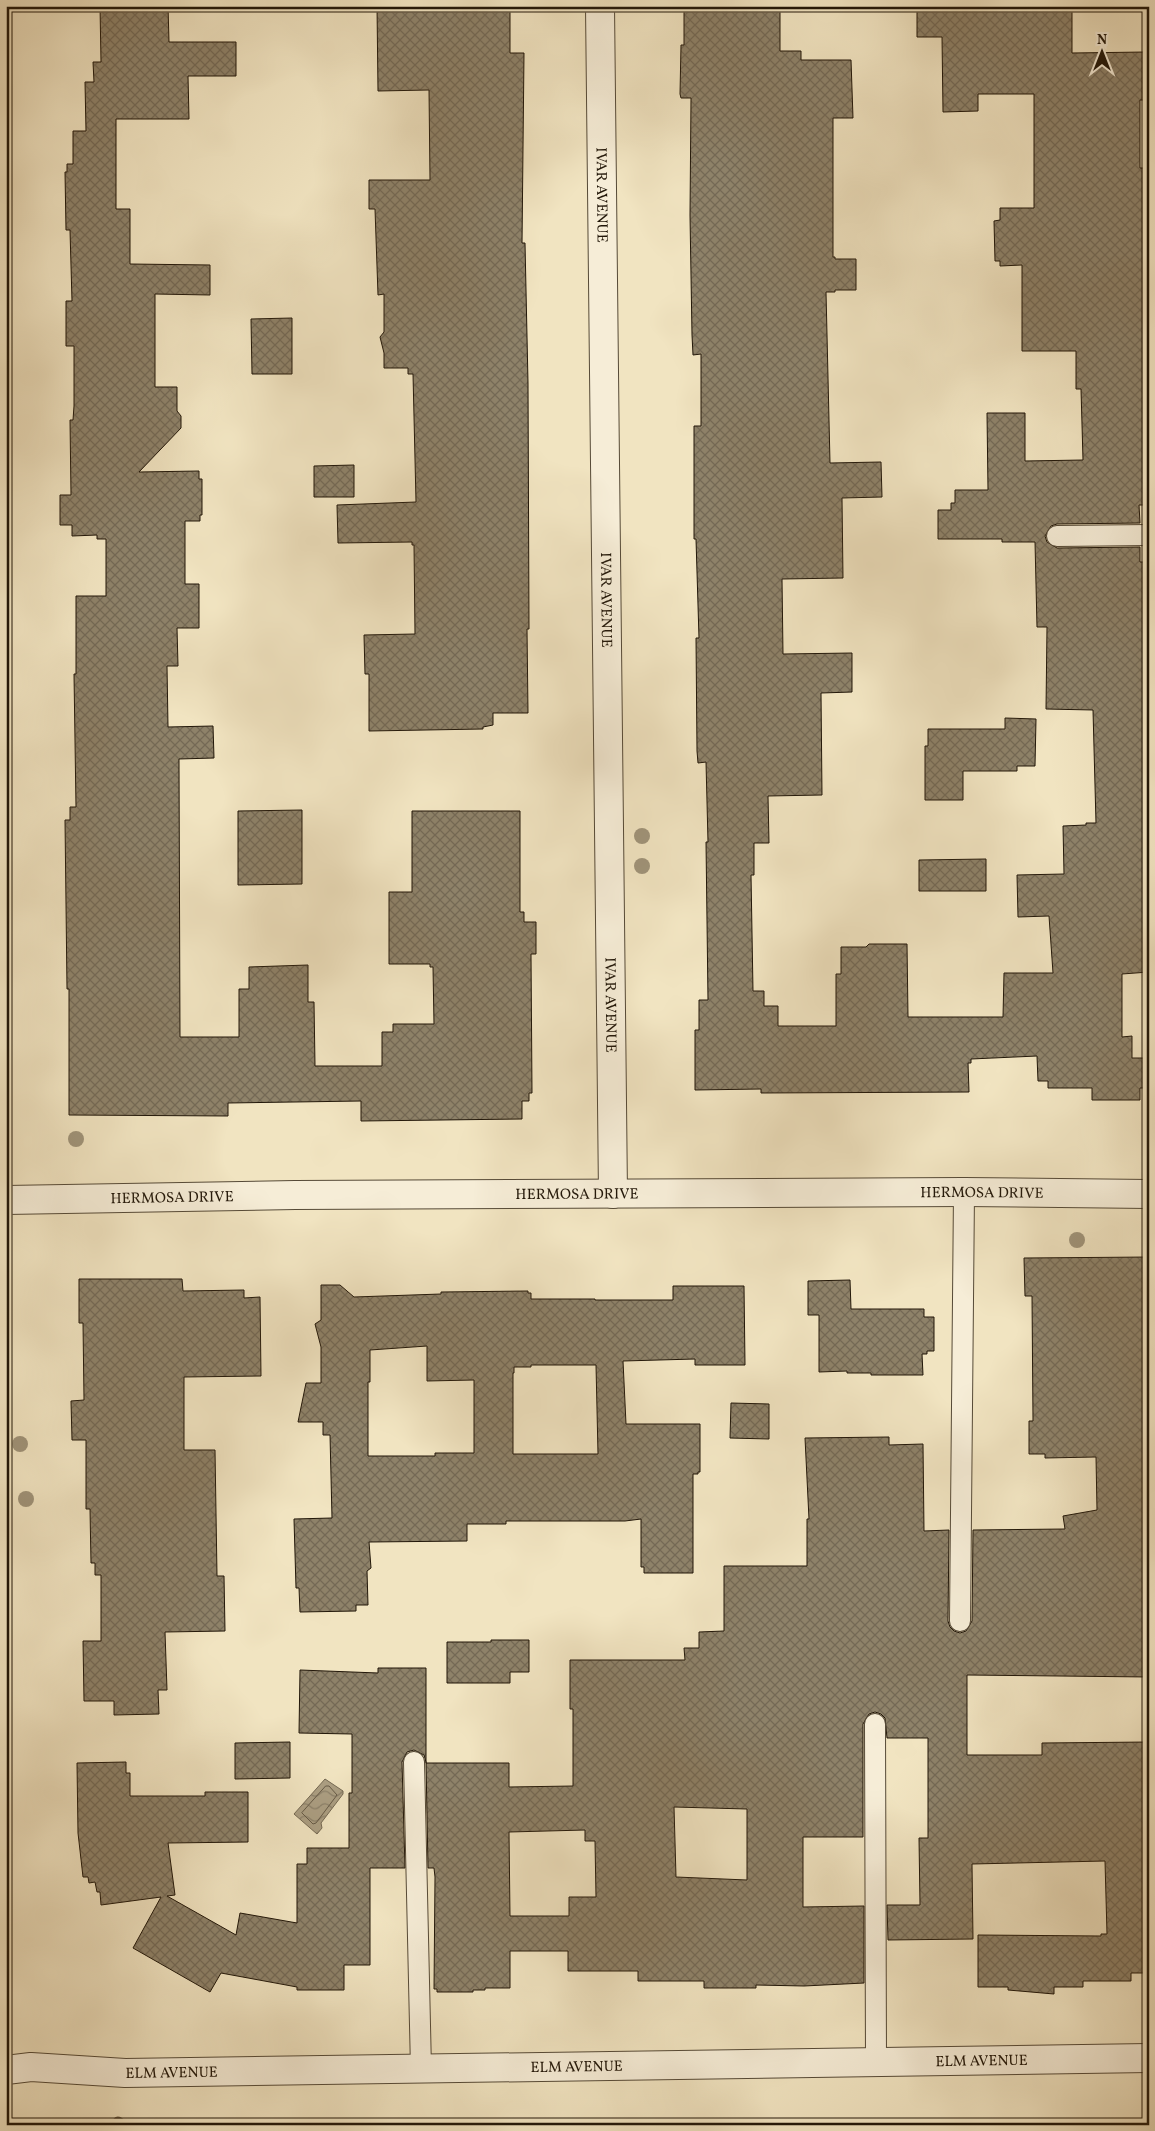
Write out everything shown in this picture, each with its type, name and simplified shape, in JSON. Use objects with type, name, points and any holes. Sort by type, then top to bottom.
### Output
[{"type":"street","name":"IVAR AVENUE","points":[[600,6],[614,1194]]},
{"type":"street","name":"HERMOSA DRIVE","points":[[6,1200],[295,1195],[964,1192],[1149,1194]]},
{"type":"street","name":"ELM AVENUE","points":[[6,2070],[31,2066],[125,2073],[1149,2058]]},
{"type":"lane","points":[[1057,536],[1149,535]]},
{"type":"lane","points":[[960,1621],[964,1192]]},
{"type":"lane","points":[[875,1724],[876,2061]]},
{"type":"lane","points":[[414,1762],[421,2069]]},
{"type":"water","points":[[325,1779],[343,1791],[343,1794],[321,1823],[322,1828],[317,1834],[294,1814]]},
{"type":"building","points":[[100,6],[168,6],[169,42],[236,42],[236,76],[188,76],[189,119],[116,119],[116,209],[130,209],[130,264],[210,265],[210,295],[155,294],[155,387],[177,387],[177,411],[181,416],[181,428],[139,472],[199,471],[199,479],[202,479],[202,515],[200,515],[200,521],[185,521],[185,584],[199,584],[199,628],[177,628],[178,666],[167,666],[168,727],[213,726],[214,758],[179,759],[180,1037],[239,1037],[239,989],[249,989],[249,967],[308,965],[308,1002],[314,1002],[315,1066],[382,1066],[382,1032],[393,1032],[393,1024],[434,1024],[433,967],[430,967],[430,964],[389,964],[389,892],[412,892],[412,811],[520,811],[520,912],[524,912],[524,922],[536,922],[536,954],[531,954],[532,1093],[529,1093],[529,1101],[522,1101],[522,1119],[361,1121],[361,1101],[228,1103],[228,1116],[69,1115],[69,989],[67,989],[65,820],[70,820],[70,807],[76,807],[74,674],[76,674],[76,596],[106,596],[106,539],[97,539],[97,535],[72,536],[72,525],[60,525],[60,495],[71,495],[70,420],[73,420],[74,406],[74,346],[66,346],[66,301],[72,301],[70,230],[66,230],[65,172],[67,172],[67,164],[73,164],[73,131],[86,131],[85,82],[94,82],[93,62],[101,62]]},
{"type":"building","points":[[377,6],[510,6],[510,53],[524,53],[522,243],[525,243],[528,383],[528,713],[493,713],[493,725],[483,727],[483,729],[369,731],[369,674],[365,674],[364,635],[415,634],[414,545],[412,545],[412,542],[338,543],[337,505],[416,502],[413,374],[408,374],[408,368],[384,368],[384,353],[380,337],[384,332],[384,294],[378,295],[375,209],[369,209],[369,180],[430,180],[429,90],[378,91]]},
{"type":"building","points":[[684,6],[780,6],[780,51],[801,51],[801,60],[851,60],[853,118],[833,118],[833,257],[835,259],[856,259],[856,290],[826,292],[830,463],[881,462],[882,497],[842,498],[843,578],[782,579],[783,654],[852,653],[852,692],[821,693],[822,795],[768,796],[769,843],[754,843],[754,875],[751,875],[753,991],[764,991],[764,1006],[778,1006],[778,1026],[836,1026],[836,974],[841,974],[841,947],[866,947],[869,944],[907,944],[908,1017],[1003,1017],[1004,973],[1053,973],[1049,916],[1018,917],[1017,875],[1064,874],[1063,826],[1096,823],[1093,710],[1046,709],[1047,627],[1037,627],[1035,542],[1002,542],[1002,539],[938,539],[938,510],[951,510],[951,503],[955,503],[955,490],[988,490],[987,413],[1025,413],[1025,461],[1083,460],[1081,389],[1076,389],[1076,351],[1022,351],[1022,265],[1000,266],[1000,261],[995,261],[994,221],[1000,220],[1000,208],[1034,208],[1034,94],[978,94],[978,111],[943,112],[942,37],[917,37],[917,6],[1072,6],[1072,53],[1145,52],[1146,100],[1140,100],[1140,168],[1147,168],[1147,216],[1149,216],[1149,505],[1139,505],[1140,523],[1057,524],[1051,526],[1045,536],[1047,542],[1057,548],[1140,547],[1140,562],[1149,562],[1149,782],[1146,782],[1149,832],[1149,972],[1122,974],[1122,1037],[1132,1036],[1132,1058],[1149,1058],[1149,1088],[1140,1088],[1140,1100],[1092,1100],[1092,1088],[1048,1088],[1048,1081],[1038,1081],[1037,1056],[971,1059],[971,1063],[968,1063],[969,1092],[761,1093],[761,1089],[695,1090],[695,1030],[699,1030],[699,1000],[708,1000],[706,842],[708,842],[706,762],[698,763],[697,751],[696,638],[699,638],[696,539],[694,539],[694,426],[701,426],[701,354],[693,355],[692,335],[691,98],[681,98],[680,94],[681,45],[684,45]]},
{"type":"building","points":[[292,318],[292,374],[252,374],[251,319]]},
{"type":"building","points":[[354,465],[354,497],[314,497],[314,466]]},
{"type":"building","points":[[1005,718],[1036,719],[1035,766],[1017,766],[1017,771],[963,771],[963,800],[925,800],[925,746],[928,746],[928,729],[1005,729]]},
{"type":"building","points":[[302,810],[302,884],[238,885],[238,811]]},
{"type":"building","points":[[986,859],[986,891],[919,891],[919,860]]},
{"type":"building","points":[[1149,1257],[1149,1677],[967,1675],[967,1755],[1042,1755],[1042,1743],[1149,1742],[1149,1973],[1131,1973],[1131,1981],[1083,1981],[1083,1987],[1054,1987],[1054,1994],[1008,1990],[1008,1987],[978,1987],[978,1935],[1101,1936],[1101,1934],[1107,1934],[1105,1861],[972,1864],[973,1939],[888,1940],[887,1905],[920,1905],[919,1838],[928,1838],[928,1738],[887,1738],[885,1718],[875,1712],[869,1714],[863,1724],[863,1837],[803,1837],[803,1907],[864,1906],[864,1983],[804,1986],[756,1985],[756,1988],[704,1988],[704,1981],[638,1981],[638,1971],[568,1971],[568,1951],[510,1951],[510,1988],[485,1988],[485,1990],[473,1990],[473,1992],[437,1992],[437,1989],[434,1989],[435,1877],[434,1868],[428,1868],[426,1763],[509,1763],[509,1787],[573,1786],[573,1709],[570,1709],[570,1660],[685,1660],[684,1648],[699,1648],[699,1632],[724,1631],[724,1566],[807,1566],[807,1519],[809,1519],[805,1438],[889,1437],[889,1445],[923,1444],[924,1531],[949,1530],[948,1621],[954,1631],[960,1633],[966,1631],[972,1621],[973,1530],[1065,1529],[1063,1516],[1097,1510],[1096,1457],[1045,1458],[1045,1454],[1029,1454],[1029,1421],[1033,1421],[1032,1296],[1025,1296],[1024,1258]],"holes":[[[674,1807],[747,1809],[747,1880],[676,1877]],[[585,1830],[585,1841],[595,1841],[596,1897],[569,1897],[569,1916],[510,1916],[509,1832]]]},
{"type":"building","points":[[79,1279],[182,1279],[183,1291],[244,1290],[244,1298],[260,1297],[261,1376],[184,1377],[184,1450],[215,1450],[217,1576],[224,1576],[225,1631],[165,1632],[167,1690],[158,1690],[159,1714],[114,1715],[114,1701],[84,1701],[83,1641],[101,1641],[101,1575],[95,1575],[95,1563],[91,1563],[90,1509],[86,1509],[86,1440],[72,1440],[71,1401],[84,1400],[83,1323],[79,1323]]},
{"type":"building","points":[[850,1280],[851,1309],[924,1309],[924,1317],[934,1317],[934,1351],[927,1351],[927,1354],[922,1354],[923,1375],[871,1375],[871,1373],[847,1373],[847,1371],[819,1372],[819,1315],[808,1315],[808,1281]]},
{"type":"building","points":[[321,1285],[340,1285],[354,1297],[441,1294],[441,1292],[528,1291],[528,1293],[531,1293],[531,1299],[595,1300],[673,1300],[673,1286],[744,1286],[745,1365],[695,1365],[695,1359],[623,1361],[626,1424],[700,1424],[700,1472],[693,1474],[693,1573],[644,1573],[644,1567],[641,1567],[641,1519],[625,1521],[506,1521],[506,1524],[467,1524],[467,1541],[369,1542],[371,1568],[367,1571],[368,1605],[356,1605],[356,1611],[300,1612],[299,1588],[296,1588],[294,1519],[332,1518],[330,1435],[323,1435],[323,1422],[298,1422],[306,1383],[321,1383],[321,1347],[315,1324],[321,1320]],"holes":[[[427,1346],[427,1381],[474,1380],[474,1453],[435,1453],[435,1456],[368,1456],[370,1350]],[[531,1365],[596,1365],[598,1454],[513,1454],[514,1367],[531,1367]]]},
{"type":"building","points":[[731,1403],[769,1404],[769,1439],[730,1438]]},
{"type":"building","points":[[491,1640],[529,1640],[529,1672],[510,1672],[510,1683],[447,1683],[447,1642],[491,1642]]},
{"type":"building","points":[[378,1668],[426,1668],[426,1762],[424,1755],[414,1750],[407,1752],[402,1762],[405,1868],[370,1868],[370,1965],[344,1965],[344,1990],[297,1990],[297,1987],[221,1973],[210,1992],[133,1948],[161,1897],[101,1905],[100,1892],[97,1892],[95,1882],[89,1883],[88,1877],[83,1877],[78,1833],[77,1763],[126,1762],[126,1773],[130,1773],[130,1796],[205,1796],[205,1792],[248,1792],[248,1842],[168,1843],[175,1895],[167,1896],[236,1935],[240,1913],[297,1923],[297,1864],[307,1864],[307,1848],[349,1848],[349,1793],[352,1793],[352,1734],[299,1733],[300,1670],[378,1673]]},
{"type":"building","points":[[290,1742],[290,1778],[235,1779],[235,1743]]},
{"type":"waterway","points":[[118,2122],[122,2125]]}]
